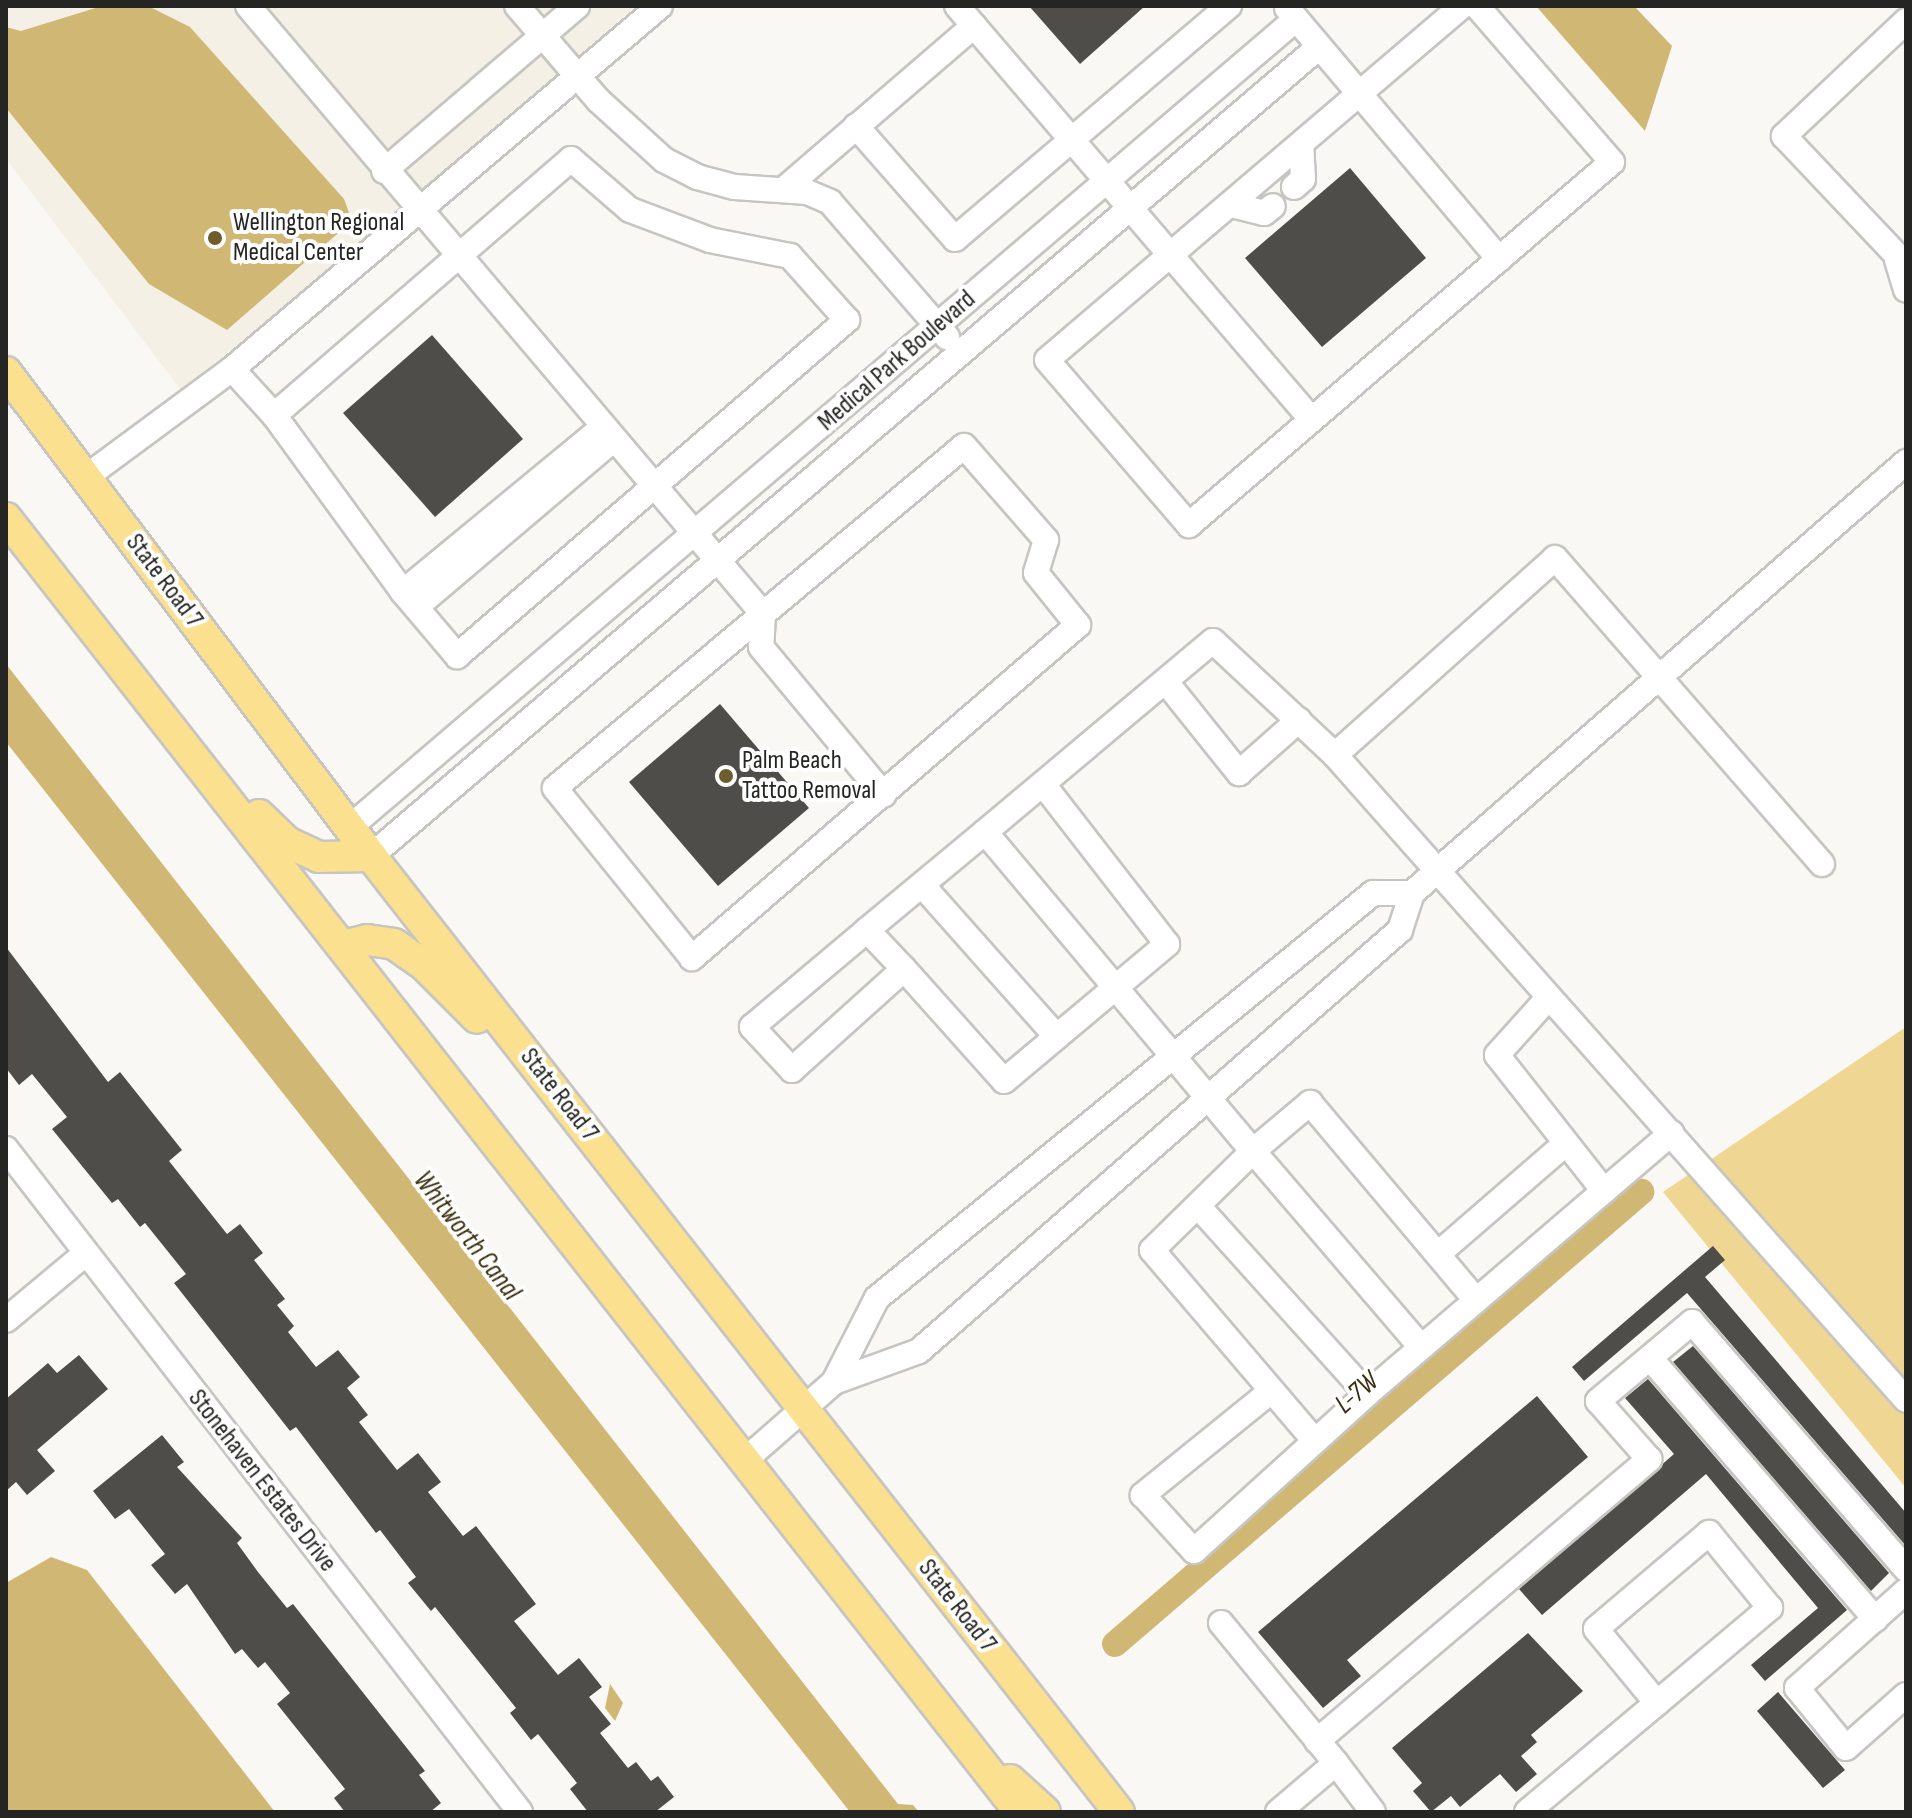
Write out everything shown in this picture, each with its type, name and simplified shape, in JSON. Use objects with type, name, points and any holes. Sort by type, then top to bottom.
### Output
[{"type":"main road","name":"State Road 7","points":[[6,372],[371,856],[1119,1812]]},
{"type":"main road","points":[[6,518],[1020,1812]]},
{"type":"main road","points":[[177,735],[287,842],[319,857],[371,856]]},
{"type":"main road","points":[[342,946],[367,940],[394,944],[423,964],[580,1122]]},
{"type":"main road","points":[[950,1724],[1045,1812]]},
{"type":"street","points":[[248,6],[384,171],[763,614],[761,647],[884,795]]},
{"type":"street","points":[[517,6],[577,77],[664,160],[722,183],[807,192],[830,202],[961,354]]},
{"type":"street","points":[[384,171],[577,6]]},
{"type":"street","points":[[86,477],[232,369],[660,6]]},
{"type":"street","points":[[957,6],[1312,420]]},
{"type":"street","points":[[856,126],[955,239],[1229,6]]},
{"type":"street","points":[[1462,6],[1171,258],[1047,360],[1189,525],[1612,162],[1477,6]]},
{"type":"street","points":[[1291,12],[1499,259]]},
{"type":"street","name":"Medical Park Boulevard","points":[[350,827],[1109,180],[1291,12]]},
{"type":"street","points":[[1906,21],[1784,136],[1902,262],[1906,290]]},
{"type":"street","points":[[783,190],[974,26]]},
{"type":"street","name":"Medical Park Boulevard","points":[[371,856],[720,563],[1319,47]]},
{"type":"street","points":[[1294,187],[1303,179],[1301,145]]},
{"type":"street","points":[[232,369],[274,415],[409,600],[457,656],[847,320],[790,256],[710,240],[630,210],[571,159],[274,415]]},
{"type":"street","points":[[1232,205],[1264,213],[1273,206]]},
{"type":"street","points":[[409,600],[608,433]]},
{"type":"street","points":[[964,446],[1046,540],[1036,573],[1078,625],[692,958],[555,788],[763,614],[964,446]]},
{"type":"street","points":[[834,1382],[919,1351],[1207,1095],[1400,930],[1412,893],[1655,677],[1906,462]]},
{"type":"street","points":[[1335,755],[1555,558],[1655,677],[1822,864]]},
{"type":"street","points":[[904,969],[792,1070],[752,1027],[985,832],[1045,787],[1213,641],[1335,755],[1906,1400]]},
{"type":"street","points":[[1166,682],[1239,773],[1299,720]]},
{"type":"street","points":[[498,703],[522,729]]},
{"type":"street","points":[[867,930],[1004,1081],[1167,944],[1045,787]]},
{"type":"street","points":[[985,832],[1421,1347]]},
{"type":"street","points":[[922,885],[1057,1037]]},
{"type":"street","points":[[745,1460],[805,1412],[834,1382],[877,1298],[1171,1054],[1373,893],[1412,893]]},
{"type":"street","points":[[1549,997],[1497,1055],[1604,1191]]},
{"type":"street","points":[[1315,1441],[1270,1392],[1152,1250],[1253,1151],[1310,1103],[1476,1300]]},
{"type":"street","points":[[1270,1392],[1143,1495],[1194,1551],[1367,1394],[1671,1133]]},
{"type":"street","points":[[1438,1254],[1566,1143]]},
{"type":"street","name":"Stonehaven Estates Drive","points":[[6,1149],[520,1812]]},
{"type":"street","points":[[1198,1206],[1367,1394]]},
{"type":"street","points":[[6,1320],[85,1254]]},
{"type":"street","points":[[1317,1741],[1649,1459],[1598,1401],[1692,1322],[1906,1569]]},
{"type":"street","points":[[1650,1358],[1875,1619]]},
{"type":"street","points":[[1527,1812],[1657,1703],[1770,1608],[1709,1533],[1596,1629],[1657,1703]]},
{"type":"street","points":[[1906,1591],[1797,1688],[1846,1748],[1906,1695]]},
{"type":"street","points":[[1221,1623],[1373,1812]]},
{"type":"street","points":[[1278,1812],[1336,1763]]},
{"type":"shaded area","name":"Wellington Regional Medical Center","points":[[6,6],[636,6],[273,317],[180,389],[6,159]]},
{"type":"shaded area","points":[[102,6],[148,6],[190,27],[344,199],[352,221],[227,330],[149,284],[6,108],[6,27],[21,31]]},
{"type":"shaded area","points":[[1536,6],[1634,6],[1672,46],[1645,131]]},
{"type":"shaded area","points":[[6,664],[898,1804],[913,1805],[919,1812],[850,1812],[6,742]]},
{"type":"shaded area","points":[[1906,1027],[1906,1488],[1663,1192]]},
{"type":"shaded area","points":[[51,1557],[87,1570],[275,1812],[6,1812],[6,1583]]},
{"type":"shaded area","points":[[610,1684],[623,1703],[615,1721],[605,1708]]},
{"type":"building","points":[[1029,6],[1145,6],[1080,64]]},
{"type":"building","points":[[1350,168],[1426,258],[1322,347],[1245,258]]},
{"type":"building","points":[[432,335],[523,439],[435,517],[343,413]]},
{"type":"building","points":[[720,704],[809,808],[718,886],[629,782]]},
{"type":"building","points":[[6,947],[108,1082],[120,1072],[182,1150],[169,1161],[227,1234],[240,1224],[263,1253],[254,1260],[285,1299],[277,1305],[294,1326],[288,1332],[316,1367],[338,1350],[360,1377],[347,1388],[368,1415],[359,1422],[397,1470],[418,1453],[441,1482],[428,1492],[463,1536],[476,1526],[536,1604],[514,1621],[558,1675],[579,1658],[602,1687],[589,1697],[611,1724],[600,1733],[628,1768],[636,1762],[651,1781],[658,1776],[674,1797],[655,1812],[588,1812],[570,1789],[577,1783],[538,1734],[531,1740],[510,1713],[516,1708],[435,1607],[431,1611],[408,1583],[416,1577],[380,1530],[376,1533],[296,1427],[290,1431],[174,1283],[186,1274],[145,1223],[140,1227],[118,1199],[112,1203],[52,1129],[67,1117],[32,1074],[19,1085],[6,1068]]},
{"type":"building","points":[[1713,1246],[1725,1260],[1705,1277],[1906,1513],[1906,1546],[1687,1293],[1584,1381],[1572,1367]]},
{"type":"building","points":[[1693,1346],[1889,1573],[1871,1591],[1673,1362]]},
{"type":"building","points":[[79,1355],[108,1389],[37,1450],[55,1471],[27,1495],[16,1482],[6,1491],[6,1399],[48,1363],[57,1373]]},
{"type":"building","points":[[1648,1379],[1847,1610],[1765,1681],[1751,1665],[1818,1608],[1706,1474],[1542,1615],[1519,1589],[1674,1454],[1625,1398]]},
{"type":"building","points":[[1537,1396],[1588,1457],[1347,1660],[1361,1676],[1323,1708],[1258,1632]]},
{"type":"building","points":[[162,1435],[184,1462],[177,1467],[242,1538],[237,1543],[258,1572],[287,1608],[293,1604],[425,1771],[419,1775],[441,1803],[430,1812],[345,1812],[334,1798],[345,1789],[277,1704],[290,1693],[265,1662],[258,1668],[242,1649],[235,1654],[187,1584],[175,1594],[151,1565],[165,1554],[129,1509],[115,1519],[93,1491]]},
{"type":"building","points":[[1528,1633],[1583,1691],[1531,1735],[1537,1742],[1521,1756],[1537,1774],[1516,1792],[1500,1774],[1460,1807],[1451,1796],[1431,1812],[1413,1791],[1422,1783],[1392,1748]]},
{"type":"building","points":[[1778,1692],[1845,1770],[1823,1788],[1757,1711]]},
{"type":"waterway","name":"L-7W","points":[[1115,1644],[1641,1192]]},
{"type":"place","name":"Wellington Regional Medical Center","points":[[215,238]]},
{"type":"place","name":"Palm Beach Tattoo Removal","points":[[726,776]]},
{"type":"water label","name":"Whitworth Canal","points":[[467,1236]]}]
